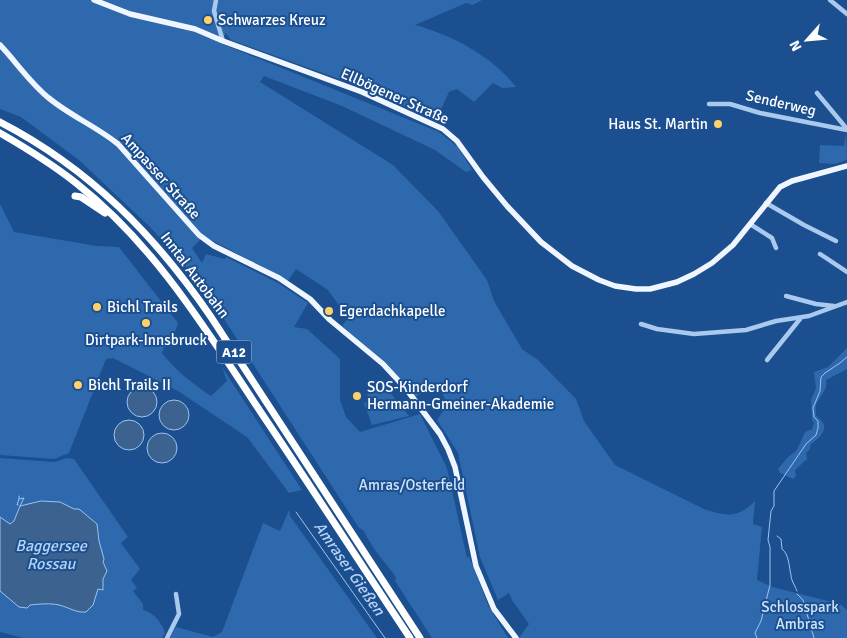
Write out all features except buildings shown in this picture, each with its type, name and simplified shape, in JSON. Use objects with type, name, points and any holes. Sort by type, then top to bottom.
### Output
[{"type":"highway","name":"Inntal Autobahn","points":[[0,122],[32,139],[101,189],[135,221],[157,246],[201,302],[420,638]]},
{"type":"highway","name":"Inntal Autobahn","points":[[0,134],[61,171],[92,196],[139,242],[172,280],[410,638]]},
{"type":"highway","points":[[75,196],[81,197],[117,219]]},
{"type":"main road","name":"Ellbögener Straße","points":[[94,0],[130,14],[188,26],[223,41],[362,92],[443,129],[462,146],[483,177],[536,238],[563,260],[599,280],[615,286],[636,289],[662,287],[694,274],[733,245],[766,203],[788,182],[847,166]]},
{"type":"main road","name":"Ampasser Straße","points":[[0,45],[38,89],[118,144],[199,235],[214,246],[279,278],[310,299],[342,331],[383,364],[407,390],[440,434],[448,449],[455,466],[476,566],[494,609],[516,638]]},
{"type":"street","points":[[216,0],[214,11],[223,41]]},
{"type":"street","points":[[830,0],[847,14]]},
{"type":"street","name":"Senderweg","points":[[817,93],[847,129]]},
{"type":"street","name":"Senderweg","points":[[709,104],[730,104],[760,113],[847,129]]},
{"type":"street","points":[[766,203],[836,241]]},
{"type":"street","points":[[750,224],[772,238],[776,248]]},
{"type":"street","points":[[820,254],[847,272]]},
{"type":"street","points":[[786,296],[816,304],[836,306]]},
{"type":"street","points":[[641,324],[657,329],[701,334],[746,330],[776,321],[800,318],[847,302]]},
{"type":"street","points":[[767,360],[800,318]]},
{"type":"street","points":[[167,638],[179,614],[176,594]]},
{"type":"green space","points":[[0,0],[482,0],[473,5],[466,3],[415,25],[429,29],[470,48],[495,66],[516,87],[502,88],[493,83],[474,102],[457,89],[449,92],[436,120],[359,86],[231,40],[226,33],[220,43],[439,132],[458,147],[472,170],[466,172],[435,150],[342,106],[264,76],[260,82],[393,165],[438,211],[487,280],[494,301],[522,349],[538,360],[576,399],[584,421],[615,465],[704,509],[719,513],[731,514],[743,511],[755,501],[753,524],[762,527],[757,580],[772,587],[838,602],[847,610],[847,638],[519,638],[529,624],[509,593],[498,600],[480,557],[458,453],[437,420],[448,404],[436,383],[416,397],[385,363],[342,326],[348,318],[328,290],[296,269],[288,281],[204,236],[192,248],[202,263],[206,254],[225,259],[226,257],[278,283],[308,303],[294,327],[307,329],[340,359],[340,400],[346,417],[360,432],[420,414],[447,468],[467,558],[469,556],[488,605],[508,638],[432,638],[395,581],[396,577],[374,549],[363,530],[359,528],[202,285],[151,228],[79,160],[21,117],[0,109]]},
{"type":"green space","points":[[846,133],[847,160],[835,164],[819,163],[820,145],[844,146]]},
{"type":"green space","points":[[0,204],[14,232],[97,246],[119,247],[178,323],[162,353],[185,376],[211,396],[227,381],[222,367],[302,490],[289,493],[247,437],[178,391],[113,358],[106,359],[69,453],[54,459],[0,455]]},
{"type":"green space","points":[[847,348],[847,369],[826,380],[825,389],[816,404],[816,415],[823,424],[824,431],[810,445],[810,449],[806,453],[807,459],[795,470],[796,476],[793,479],[780,473],[778,469],[797,450],[805,432],[812,429],[814,423],[812,420],[811,400],[816,388],[814,372],[828,367]]},
{"type":"green space","points":[[389,391],[409,416],[372,425],[364,403],[369,401],[367,394]]},
{"type":"green space","points":[[0,458],[55,462],[66,458],[74,459],[128,537],[121,543],[140,569],[131,580],[137,588],[133,591],[143,604],[143,610],[154,615],[162,625],[165,633],[162,638],[23,638],[0,632]]},
{"type":"green space","points":[[289,510],[290,516],[377,638],[170,638],[176,627],[213,637],[222,632],[263,523],[280,531]]},
{"type":"water","points":[[142,387],[153,391],[157,402],[153,413],[142,417],[131,413],[127,402],[131,391]]},
{"type":"water","points":[[174,400],[185,404],[189,415],[185,426],[174,430],[163,426],[159,415],[163,404]]},
{"type":"water","points":[[129,420],[140,424],[144,435],[140,446],[129,450],[118,446],[114,435],[118,424]]},
{"type":"water","points":[[162,433],[173,437],[177,448],[173,459],[162,463],[151,459],[147,448],[151,437]]},
{"type":"water","name":"Baggersee Rossau","points":[[41,501],[60,502],[74,509],[79,509],[97,524],[103,562],[107,571],[103,579],[103,590],[98,589],[93,605],[86,612],[79,612],[52,604],[30,605],[27,608],[19,607],[0,591],[0,517],[10,524],[14,521],[20,506]]},
{"type":"waterway","points":[[757,638],[755,633],[761,621],[770,585],[770,547],[768,540],[771,511],[774,506],[774,491],[806,444],[816,435],[818,421],[814,417],[813,408],[820,391],[821,377],[847,357]]},
{"type":"waterway","points":[[19,496],[19,499],[24,498],[20,506]]},
{"type":"waterway","points":[[18,505],[19,499]]},
{"type":"waterway","name":"Amraser Gießen","points":[[296,512],[385,638]]},
{"type":"waterway","points":[[777,536],[781,539],[782,549],[787,557],[797,591]]},
{"type":"waterway","points":[[797,594],[803,600],[814,638]]},
{"type":"place","name":"Schwarzes Kreuz","points":[[208,20]]},
{"type":"place","name":"Haus St. Martin","points":[[718,124]]},
{"type":"place","name":"Bichl Trails","points":[[97,307]]},
{"type":"place","name":"Egerdachkapelle","points":[[329,311]]},
{"type":"place","name":"Dirtpark-Innsbruck","points":[[146,323]]},
{"type":"place","name":"Bichl Trails II","points":[[78,385]]},
{"type":"place","name":"SOS-Kinderdorf Hermann-Gmeiner-Akademie","points":[[357,396]]},
{"type":"park label","name":"Amras/Osterfeld","points":[[412,485]]},
{"type":"park label","name":"Schlosspark Ambras","points":[[800,616]]}]
